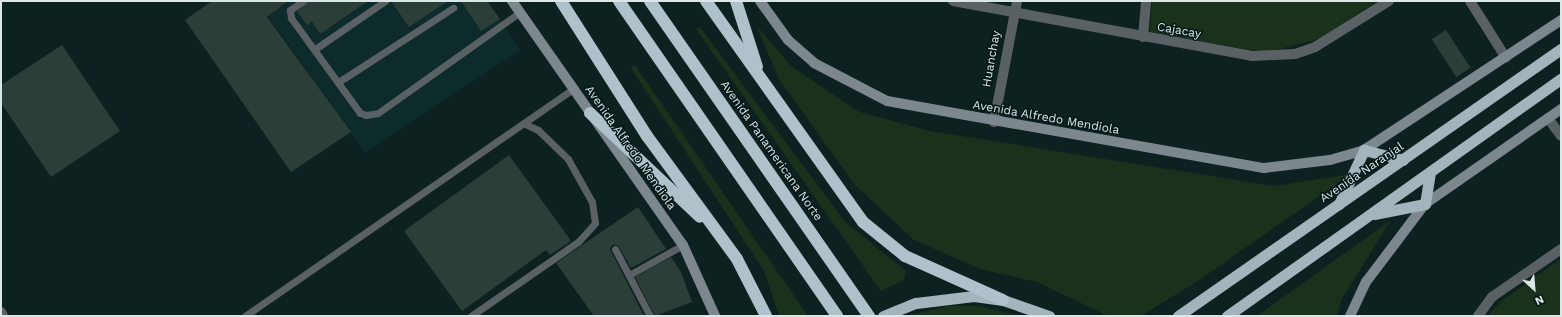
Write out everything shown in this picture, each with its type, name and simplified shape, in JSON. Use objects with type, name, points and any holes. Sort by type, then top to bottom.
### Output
[{"type":"highway","points":[[561,1],[647,136],[720,235],[746,274],[766,316]]},
{"type":"highway","points":[[619,1],[837,316]]},
{"type":"highway","name":"Avenida Panamericana Norte","points":[[650,1],[869,316]]},
{"type":"highway","points":[[706,1],[841,196],[878,236],[936,272],[1003,300],[1049,316]]},
{"type":"highway","points":[[736,1],[761,80]]},
{"type":"highway","name":"Avenida Naranjal","points":[[1178,316],[1561,49]]},
{"type":"highway","points":[[1227,316],[1561,79]]},
{"type":"highway","points":[[590,113],[720,235]]},
{"type":"highway","points":[[1339,204],[1364,150],[1403,160]]},
{"type":"highway","points":[[1369,214],[1425,204],[1430,172]]},
{"type":"highway","points":[[882,316],[916,303],[945,297],[1003,300]]},
{"type":"main road","name":"Avenida Alfredo Mendiola","points":[[512,1],[683,245],[712,315]]},
{"type":"main road","name":"Avenida Alfredo Mendiola","points":[[760,1],[788,40],[814,63],[849,84],[887,101],[994,122],[1264,168],[1330,160],[1364,150]]},
{"type":"main road","name":"Avenida Naranjal","points":[[1364,150],[1506,58],[1561,20]]},
{"type":"main road","points":[[1350,316],[1366,282],[1402,232],[1425,204],[1561,109]]},
{"type":"street","name":"Cajacay","points":[[953,1],[1013,15],[1252,56],[1295,54],[1333,39],[1389,1]]},
{"type":"street","name":"Huanchay","points":[[994,122],[1013,15],[1017,1]]},
{"type":"street","points":[[1143,37],[1146,1]]},
{"type":"street","points":[[1470,1],[1506,58]]},
{"type":"street","points":[[1548,118],[1561,136]]},
{"type":"street","points":[[1478,316],[1492,298],[1561,248]]},
{"type":"street","points":[[1,312],[3,316]]},
{"type":"lane","points":[[303,1],[289,12],[340,81],[360,113],[373,114],[520,12]]},
{"type":"lane","points":[[315,49],[385,1]]},
{"type":"lane","points":[[340,81],[453,8]]},
{"type":"lane","points":[[246,316],[526,124],[573,89]]},
{"type":"lane","points":[[471,316],[578,242],[595,223],[592,202],[581,177],[556,146],[526,124]]},
{"type":"lane","points":[[629,275],[683,245]]},
{"type":"lane","points":[[615,250],[650,316]]},
{"type":"shaded area","points":[[258,1],[487,1],[521,50],[365,153]]},
{"type":"green space","points":[[1152,1],[1377,1],[1321,38],[1276,50],[1250,50],[1150,32]]},
{"type":"green space","points":[[756,25],[791,66],[859,112],[930,131],[1274,186],[1351,174],[1195,283],[1142,315],[1108,316],[1037,282],[980,269],[914,240],[854,184],[779,79]]},
{"type":"green space","points":[[700,27],[845,222],[906,271],[904,280],[881,291],[696,29]]},
{"type":"green space","points":[[635,65],[808,316],[779,316],[764,271],[631,68]]},
{"type":"green space","points":[[1391,220],[1341,300],[1337,316],[1257,316]]},
{"type":"green space","points":[[1561,259],[1561,316],[1488,316],[1500,302]]},
{"type":"green space","points":[[950,306],[979,306],[1020,316],[905,316]]},
{"type":"building","points":[[212,1],[288,1],[267,17],[351,132],[291,172],[185,20]]},
{"type":"building","points":[[308,1],[368,1],[320,34],[312,21],[307,25],[297,11]]},
{"type":"building","points":[[391,1],[448,1],[409,27]]},
{"type":"building","points":[[461,1],[487,1],[500,19],[481,31]]},
{"type":"building","points":[[1446,30],[1471,68],[1456,77],[1432,39]]},
{"type":"building","points":[[62,45],[120,131],[51,177],[1,103],[1,85]]},
{"type":"building","points":[[509,155],[571,241],[550,255],[546,250],[462,311],[404,231]]},
{"type":"building","points":[[638,207],[666,249],[631,268],[618,245],[612,245],[610,249],[644,316],[594,316],[556,263]]},
{"type":"building","points":[[671,257],[681,272],[692,302],[655,316],[635,277]]}]
